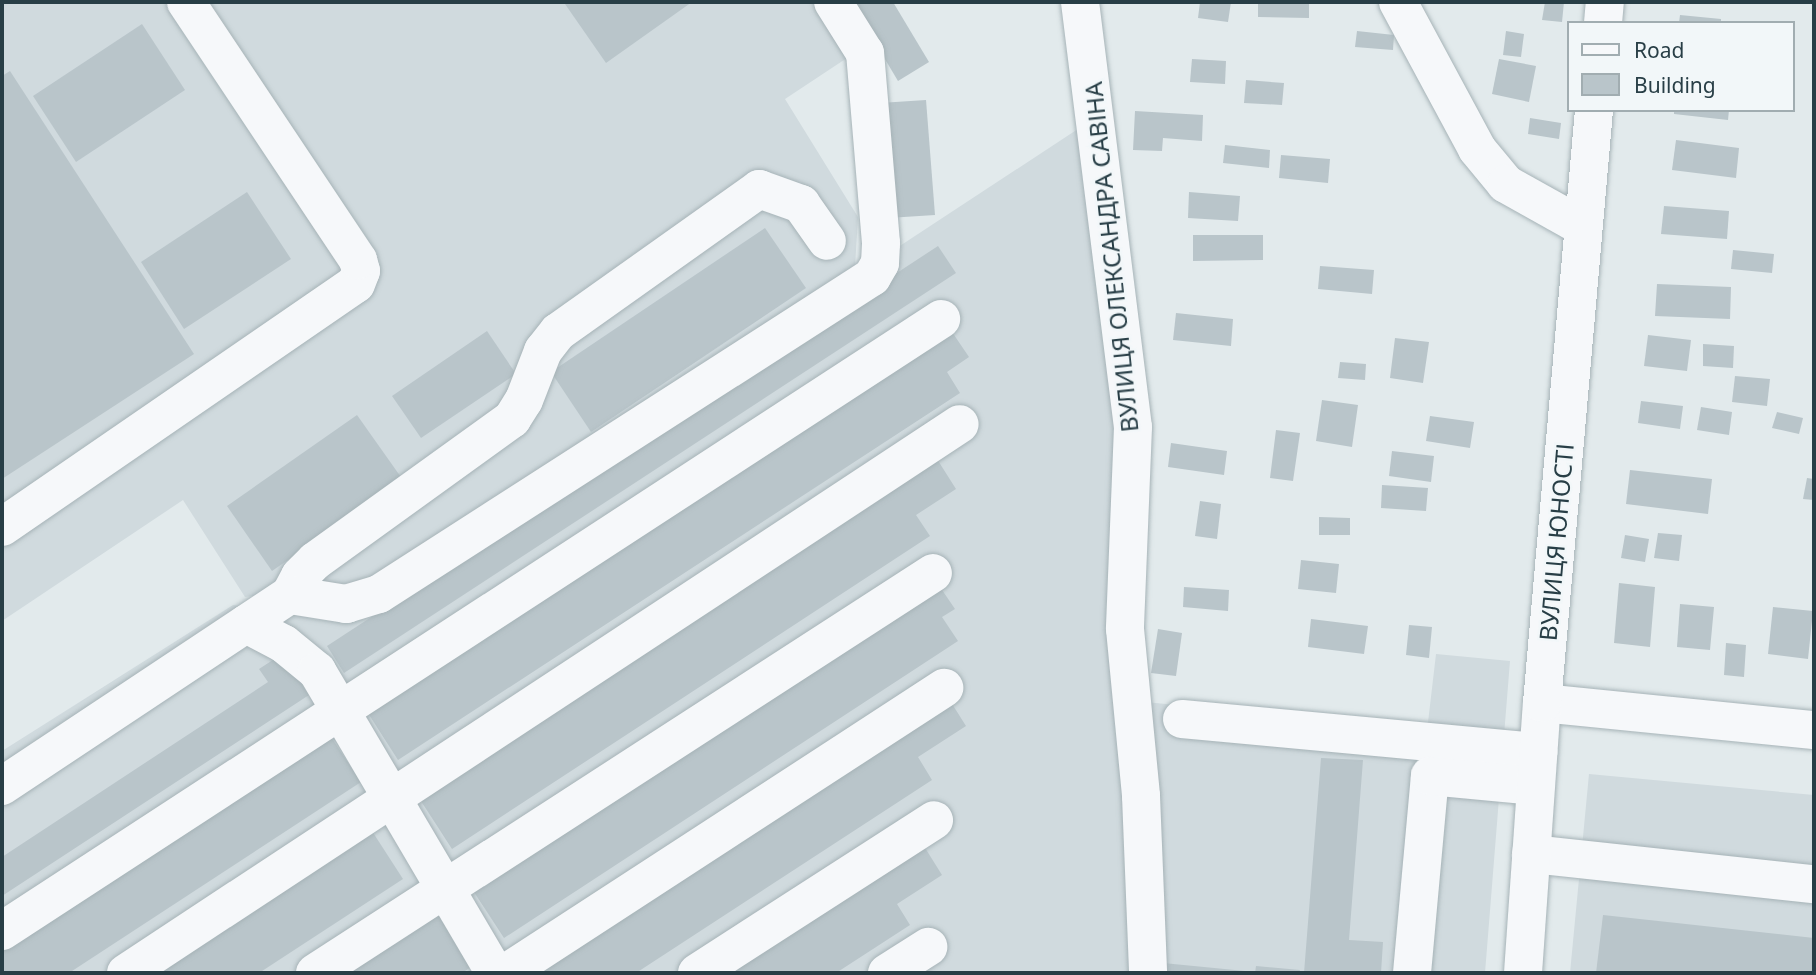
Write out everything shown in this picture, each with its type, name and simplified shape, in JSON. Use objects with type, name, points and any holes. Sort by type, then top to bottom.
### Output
[{"type":"street","points":[[2,527],[356,284],[361,271],[359,260],[186,2]]},
{"type":"street","points":[[290,595],[346,604],[379,594],[872,277],[880,263],[881,243],[865,53],[833,2]]},
{"type":"street","name":"ВУЛИЦЯ ОЛЕКСАНДРА САВІНА","points":[[1080,2],[1133,427],[1125,629],[1141,796],[1148,973]]},
{"type":"street","points":[[1398,2],[1477,149],[1506,184],[1583,227]]},
{"type":"street","points":[[1603,21],[1605,2]]},
{"type":"street","name":"ВУЛИЦЯ ЮНОСТІ","points":[[1523,973],[1542,703],[1594,112]]},
{"type":"street","points":[[2,786],[290,595],[300,576],[315,561],[512,419],[524,400],[543,351],[558,332],[759,189],[801,204],[827,241]]},
{"type":"street","points":[[2,930],[941,319]]},
{"type":"street","points":[[126,973],[393,800],[960,424]]},
{"type":"street","points":[[315,973],[933,573]]},
{"type":"street","points":[[246,624],[284,644],[317,671],[495,973]]},
{"type":"street","points":[[506,973],[944,688]]},
{"type":"street","points":[[1542,703],[1814,730]]},
{"type":"street","points":[[1182,719],[1537,769]]},
{"type":"street","points":[[1412,973],[1430,776],[1537,769]]},
{"type":"street","points":[[697,973],[934,820]]},
{"type":"street","points":[[1531,854],[1814,884]]},
{"type":"street","points":[[887,973],[928,947]]},
{"type":"shaded area","points":[[2,2],[819,2],[853,54],[785,99],[858,217],[855,267],[385,578],[245,597],[183,500],[2,621]]},
{"type":"shaded area","points":[[1087,123],[1121,408],[1142,973],[2,973],[2,751],[233,605],[329,621]]},
{"type":"shaded area","points":[[1436,654],[1510,661],[1485,973],[1153,973],[1146,702],[1427,731]]},
{"type":"shaded area","points":[[1589,774],[1814,795],[1814,973],[1570,973]]},
{"type":"building","points":[[692,2],[606,63],[565,4]]},
{"type":"building","points":[[851,2],[893,2],[929,62],[898,81]]},
{"type":"building","points":[[1200,2],[1231,2],[1228,22],[1198,18]]},
{"type":"building","points":[[1258,2],[1309,2],[1309,18],[1258,17]]},
{"type":"building","points":[[1545,2],[1564,2],[1562,22],[1542,20]]},
{"type":"building","points":[[1680,15],[1721,19],[1721,21],[1679,21]]},
{"type":"building","points":[[142,24],[185,90],[76,162],[33,96]]},
{"type":"building","points":[[1357,31],[1394,35],[1393,50],[1355,47]]},
{"type":"building","points":[[1506,31],[1524,34],[1521,57],[1503,55]]},
{"type":"building","points":[[1192,59],[1226,61],[1225,84],[1190,82]]},
{"type":"building","points":[[1499,59],[1536,66],[1529,102],[1492,94]]},
{"type":"building","points":[[10,71],[194,354],[2,479],[2,76]]},
{"type":"building","points":[[1246,80],[1284,83],[1282,105],[1244,103]]},
{"type":"building","points":[[926,100],[935,215],[888,218],[880,103]]},
{"type":"building","points":[[1135,111],[1203,115],[1202,141],[1163,138],[1162,151],[1133,150]]},
{"type":"building","points":[[1674,112],[1729,112],[1728,120]]},
{"type":"building","points":[[1530,118],[1561,123],[1559,139],[1528,134]]},
{"type":"building","points":[[1676,140],[1739,148],[1736,178],[1672,170]]},
{"type":"building","points":[[1225,145],[1270,150],[1269,168],[1223,163]]},
{"type":"building","points":[[1281,155],[1330,159],[1328,183],[1279,178]]},
{"type":"building","points":[[247,192],[291,259],[184,329],[141,262]]},
{"type":"building","points":[[1189,192],[1240,196],[1238,221],[1188,218]]},
{"type":"building","points":[[1664,206],[1729,211],[1727,239],[1661,234]]},
{"type":"building","points":[[765,228],[806,288],[591,432],[551,372]]},
{"type":"building","points":[[1193,235],[1263,235],[1263,260],[1193,261]]},
{"type":"building","points":[[938,246],[956,273],[344,673],[327,646]]},
{"type":"building","points":[[1733,250],[1774,254],[1772,273],[1731,269]]},
{"type":"building","points":[[1320,266],[1374,270],[1372,294],[1318,289]]},
{"type":"building","points":[[1657,284],[1731,287],[1730,319],[1655,316]]},
{"type":"building","points":[[1176,313],[1233,319],[1231,346],[1173,340]]},
{"type":"building","points":[[950,329],[969,357],[947,372],[960,393],[398,760],[366,710]]},
{"type":"building","points":[[487,331],[516,374],[421,438],[392,396]]},
{"type":"building","points":[[1648,335],[1691,340],[1687,371],[1644,366]]},
{"type":"building","points":[[1395,338],[1429,342],[1423,383],[1390,378]]},
{"type":"building","points":[[1703,344],[1734,346],[1733,368],[1703,366]]},
{"type":"building","points":[[1340,362],[1366,364],[1365,380],[1338,378]]},
{"type":"building","points":[[1735,376],[1770,379],[1767,406],[1732,402]]},
{"type":"building","points":[[1322,400],[1358,405],[1352,447],[1316,441]]},
{"type":"building","points":[[1641,401],[1683,406],[1680,429],[1638,423]]},
{"type":"building","points":[[1701,407],[1732,412],[1729,435],[1697,430]]},
{"type":"building","points":[[1777,412],[1803,418],[1799,434],[1772,428]]},
{"type":"building","points":[[357,415],[403,480],[272,571],[227,506]]},
{"type":"building","points":[[1430,416],[1474,422],[1470,448],[1426,441]]},
{"type":"building","points":[[1276,430],[1300,433],[1293,481],[1270,478]]},
{"type":"building","points":[[1171,443],[1227,451],[1224,475],[1168,467]]},
{"type":"building","points":[[1392,451],[1434,456],[1431,482],[1389,476]]},
{"type":"building","points":[[937,459],[956,489],[916,515],[930,536],[452,849],[419,798]]},
{"type":"building","points":[[1630,470],[1712,479],[1708,514],[1626,504]]},
{"type":"building","points":[[1807,478],[1814,479],[1814,500],[1803,499]]},
{"type":"building","points":[[1382,485],[1428,488],[1426,511],[1381,508]]},
{"type":"building","points":[[1200,501],[1221,504],[1217,539],[1195,536]]},
{"type":"building","points":[[1319,517],[1350,518],[1350,535],[1319,535]]},
{"type":"building","points":[[1658,533],[1682,535],[1679,561],[1654,558]]},
{"type":"building","points":[[1625,535],[1649,539],[1645,562],[1621,558]]},
{"type":"building","points":[[1301,560],[1339,564],[1336,593],[1298,589]]},
{"type":"building","points":[[1619,583],[1655,587],[1650,647],[1614,643]]},
{"type":"building","points":[[938,584],[955,609],[942,617],[958,641],[504,938],[472,889]]},
{"type":"building","points":[[1184,587],[1229,590],[1228,611],[1183,607]]},
{"type":"building","points":[[1680,604],[1714,607],[1710,650],[1677,647]]},
{"type":"building","points":[[1773,607],[1813,611],[1808,659],[1768,654]]},
{"type":"building","points":[[1311,619],[1368,626],[1364,654],[1308,647]]},
{"type":"building","points":[[1409,625],[1432,627],[1429,658],[1406,655]]},
{"type":"building","points":[[1158,629],[1182,633],[1176,676],[1151,673]]},
{"type":"building","points":[[1726,643],[1746,645],[1744,677],[1724,675]]},
{"type":"building","points":[[282,654],[309,695],[2,896],[2,857],[268,682],[259,669]]},
{"type":"building","points":[[949,699],[966,726],[918,757],[932,780],[636,973],[530,973]]},
{"type":"building","points":[[329,734],[361,782],[69,973],[2,973],[2,948]]},
{"type":"building","points":[[1321,758],[1363,760],[1349,940],[1383,942],[1381,973],[1304,973]]},
{"type":"building","points":[[372,831],[403,879],[259,973],[154,973]]},
{"type":"building","points":[[922,843],[942,875],[897,904],[910,925],[836,973],[723,973]]},
{"type":"building","points":[[444,912],[477,963],[462,973],[350,973]]},
{"type":"building","points":[[1603,915],[1814,938],[1814,973],[1596,973]]},
{"type":"building","points":[[1163,963],[1245,971],[1245,973],[1162,973]]},
{"type":"building","points":[[1256,966],[1300,970],[1299,973],[1255,973]]}]
